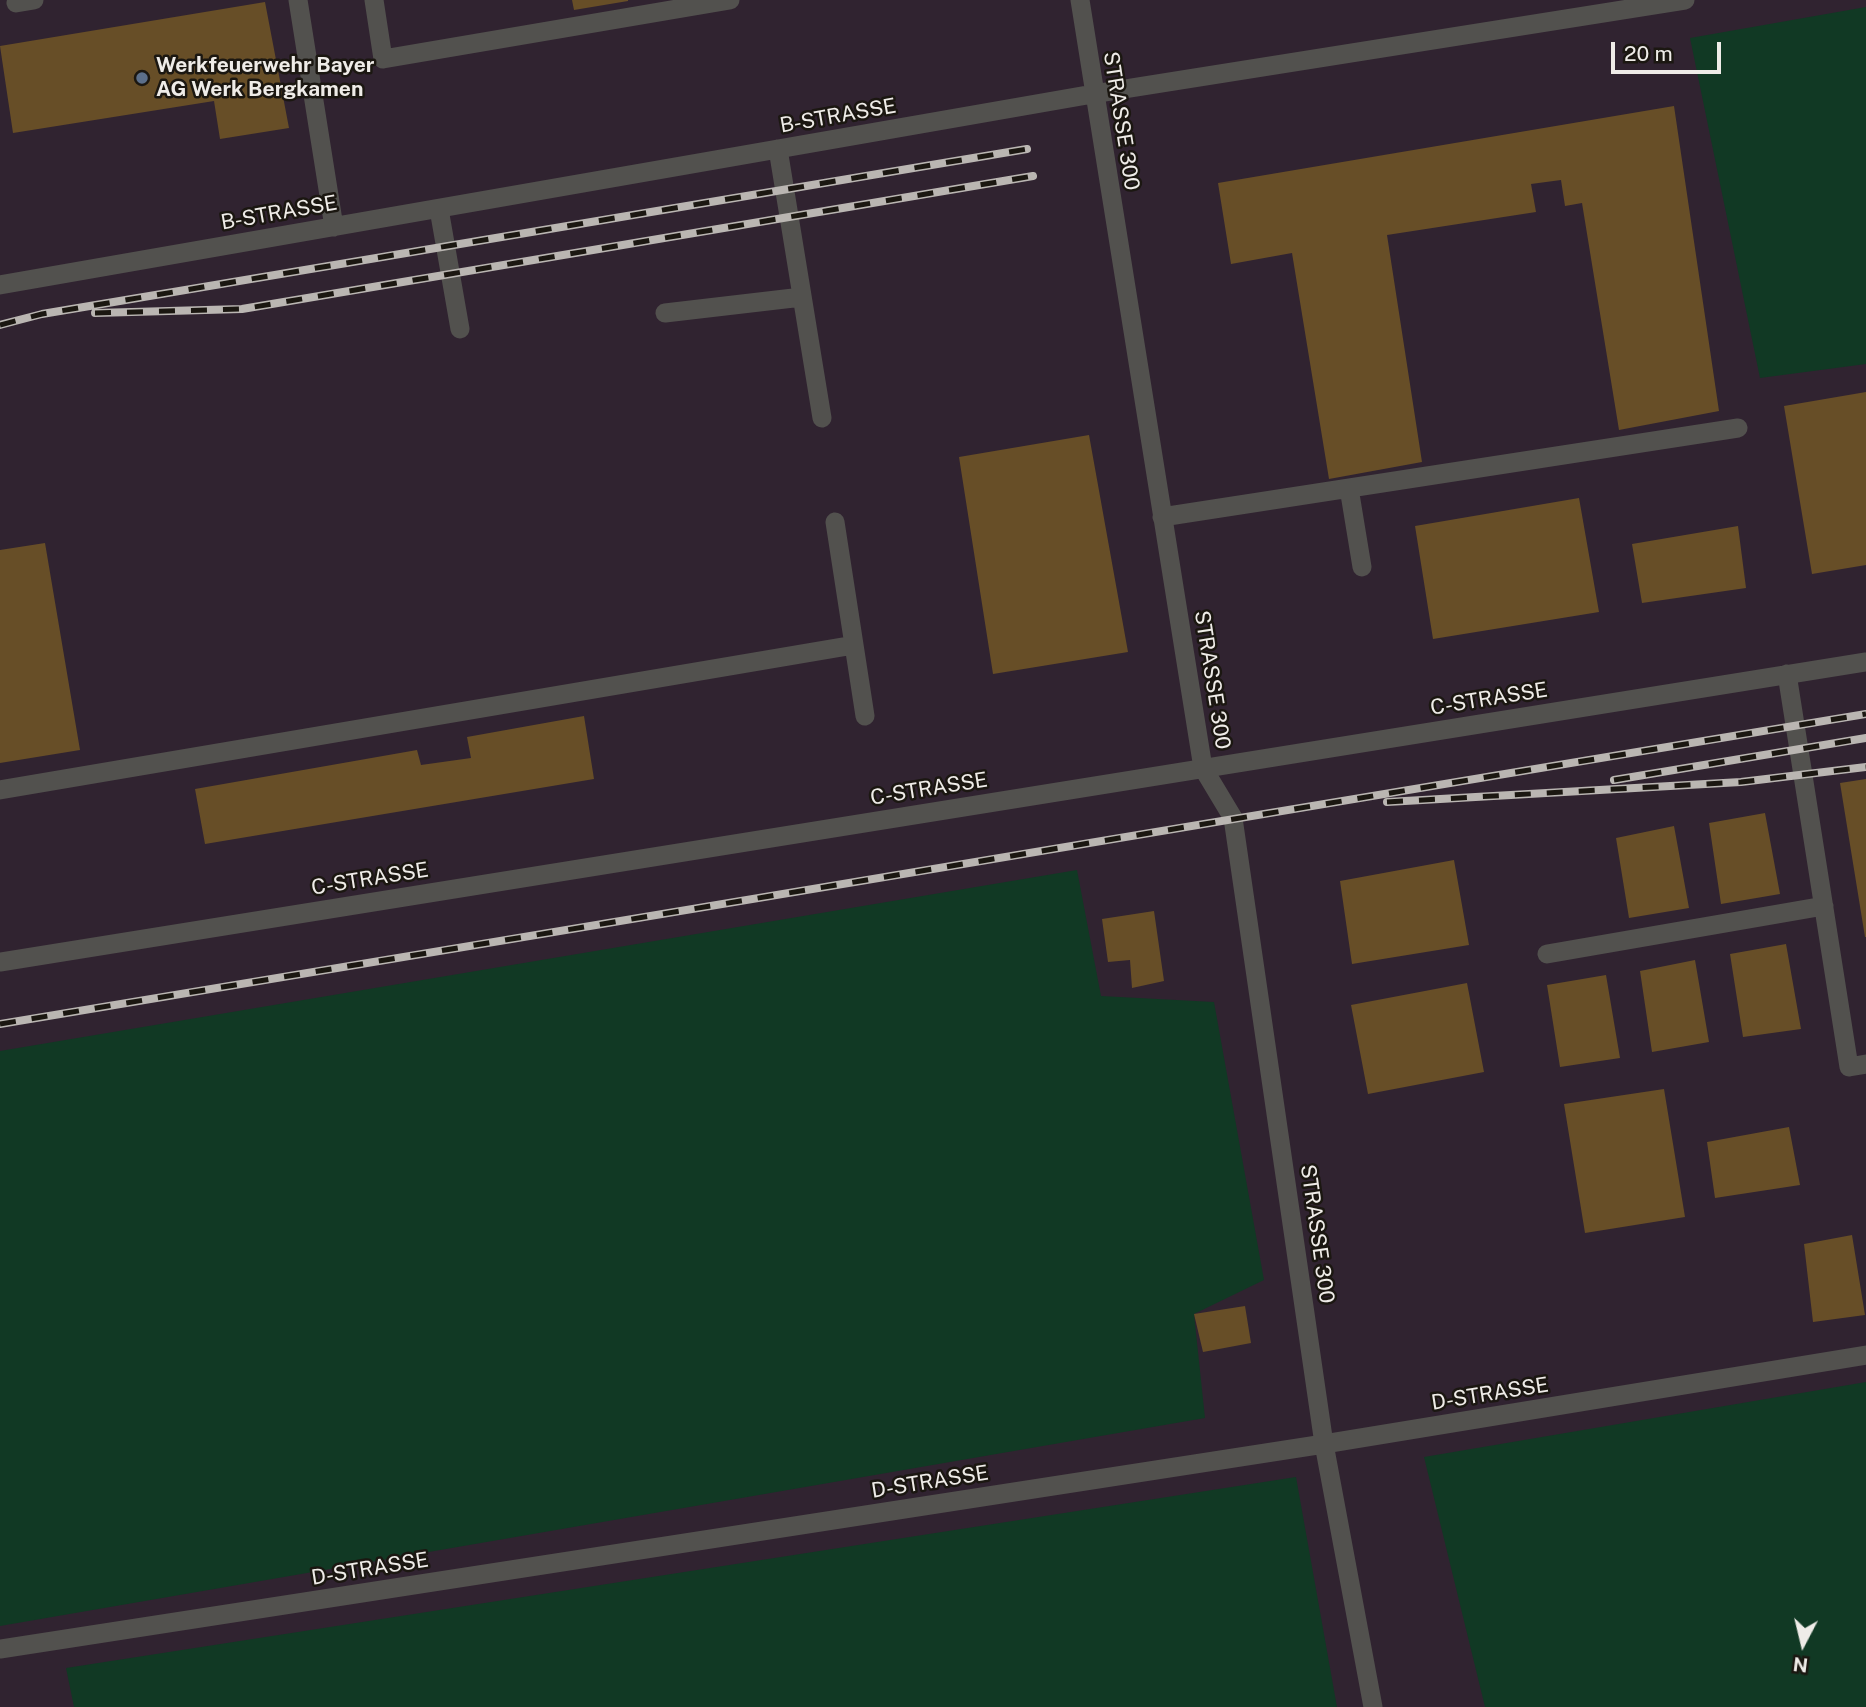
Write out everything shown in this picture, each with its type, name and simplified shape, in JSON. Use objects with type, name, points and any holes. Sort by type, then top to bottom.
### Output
[{"type":"lane","points":[[298,0],[334,227]]},
{"type":"lane","points":[[374,0],[383,59],[730,0]]},
{"type":"lane","name":"STRASSE 300","points":[[1080,0],[1203,768],[1233,818],[1324,1444],[1373,1707]]},
{"type":"lane","name":"B-STRASSE","points":[[0,285],[1093,94],[1685,0]]},
{"type":"lane","points":[[778,149],[822,418]]},
{"type":"lane","points":[[439,209],[460,330]]},
{"type":"lane","points":[[665,313],[802,297]]},
{"type":"lane","points":[[1162,517],[1738,428]]},
{"type":"lane","points":[[1349,488],[1362,567]]},
{"type":"lane","points":[[835,522],[865,716]]},
{"type":"lane","points":[[0,790],[854,645]]},
{"type":"lane","name":"C-STRASSE","points":[[0,962],[1866,662]]},
{"type":"lane","points":[[1787,674],[1849,1067],[1866,1064]]},
{"type":"lane","points":[[1547,954],[1824,906]]},
{"type":"lane","name":"D-STRASSE","points":[[0,1649],[1324,1444],[1866,1355]]},
{"type":"shaded area","points":[[0,0],[1866,0],[1866,1707],[0,1707]]},
{"type":"green space","points":[[1866,7],[1866,364],[1760,378],[1690,38]]},
{"type":"green space","points":[[1077,870],[1101,996],[1214,1002],[1264,1280],[1194,1314],[1205,1418],[0,1626],[0,1051]]},
{"type":"green space","points":[[1866,1382],[1866,1707],[1485,1707],[1424,1457]]},
{"type":"green space","points":[[1296,1477],[1337,1707],[74,1707],[66,1668]]},
{"type":"building","points":[[572,0],[628,0],[628,1],[574,10]]},
{"type":"building","name":"Werkfeuerwehr Bayer AG Werk Bergkamen","points":[[265,2],[289,128],[220,139],[214,101],[13,133],[0,46]]},
{"type":"building","points":[[1674,106],[1719,411],[1619,430],[1582,203],[1565,206],[1561,180],[1531,184],[1536,212],[1387,235],[1422,462],[1329,479],[1292,253],[1231,264],[1218,183]]},
{"type":"building","points":[[1866,392],[1866,565],[1812,574],[1784,406]]},
{"type":"building","points":[[1089,435],[1128,652],[993,674],[959,457]]},
{"type":"building","points":[[1579,498],[1599,612],[1433,639],[1415,526]]},
{"type":"building","points":[[1738,526],[1746,588],[1642,603],[1632,544]]},
{"type":"building","points":[[45,543],[80,750],[0,763],[0,550]]},
{"type":"building","points":[[584,716],[594,779],[205,844],[195,789],[417,750],[421,765],[471,758],[467,737]]},
{"type":"building","points":[[1866,779],[1866,937],[1865,937],[1840,783]]},
{"type":"building","points":[[1765,813],[1780,894],[1721,904],[1709,823]]},
{"type":"building","points":[[1674,826],[1689,908],[1629,918],[1616,838]]},
{"type":"building","points":[[1454,860],[1469,945],[1352,964],[1340,881]]},
{"type":"building","points":[[1154,911],[1164,981],[1132,988],[1130,960],[1108,962],[1102,919]]},
{"type":"building","points":[[1786,944],[1801,1029],[1743,1037],[1730,954]]},
{"type":"building","points":[[1695,960],[1709,1042],[1652,1052],[1640,971]]},
{"type":"building","points":[[1606,975],[1620,1058],[1560,1067],[1547,985]]},
{"type":"building","points":[[1467,983],[1484,1072],[1368,1094],[1351,1005]]},
{"type":"building","points":[[1664,1089],[1685,1217],[1585,1233],[1564,1104]]},
{"type":"building","points":[[1789,1127],[1800,1185],[1715,1198],[1707,1142]]},
{"type":"building","points":[[1852,1235],[1865,1315],[1813,1322],[1804,1244]]},
{"type":"building","points":[[1245,1306],[1251,1343],[1203,1352],[1194,1314]]},
{"type":"railway","points":[[0,325],[42,314],[1027,149]]},
{"type":"railway","points":[[95,313],[242,309],[1033,176]]},
{"type":"railway","points":[[0,1024],[1866,714]]},
{"type":"railway","points":[[1614,780],[1866,738]]},
{"type":"railway","points":[[1387,802],[1741,782],[1866,767]]},
{"type":"place","name":"Werkfeuerwehr Bayer AG Werk Bergkamen","points":[[142,78]]}]
